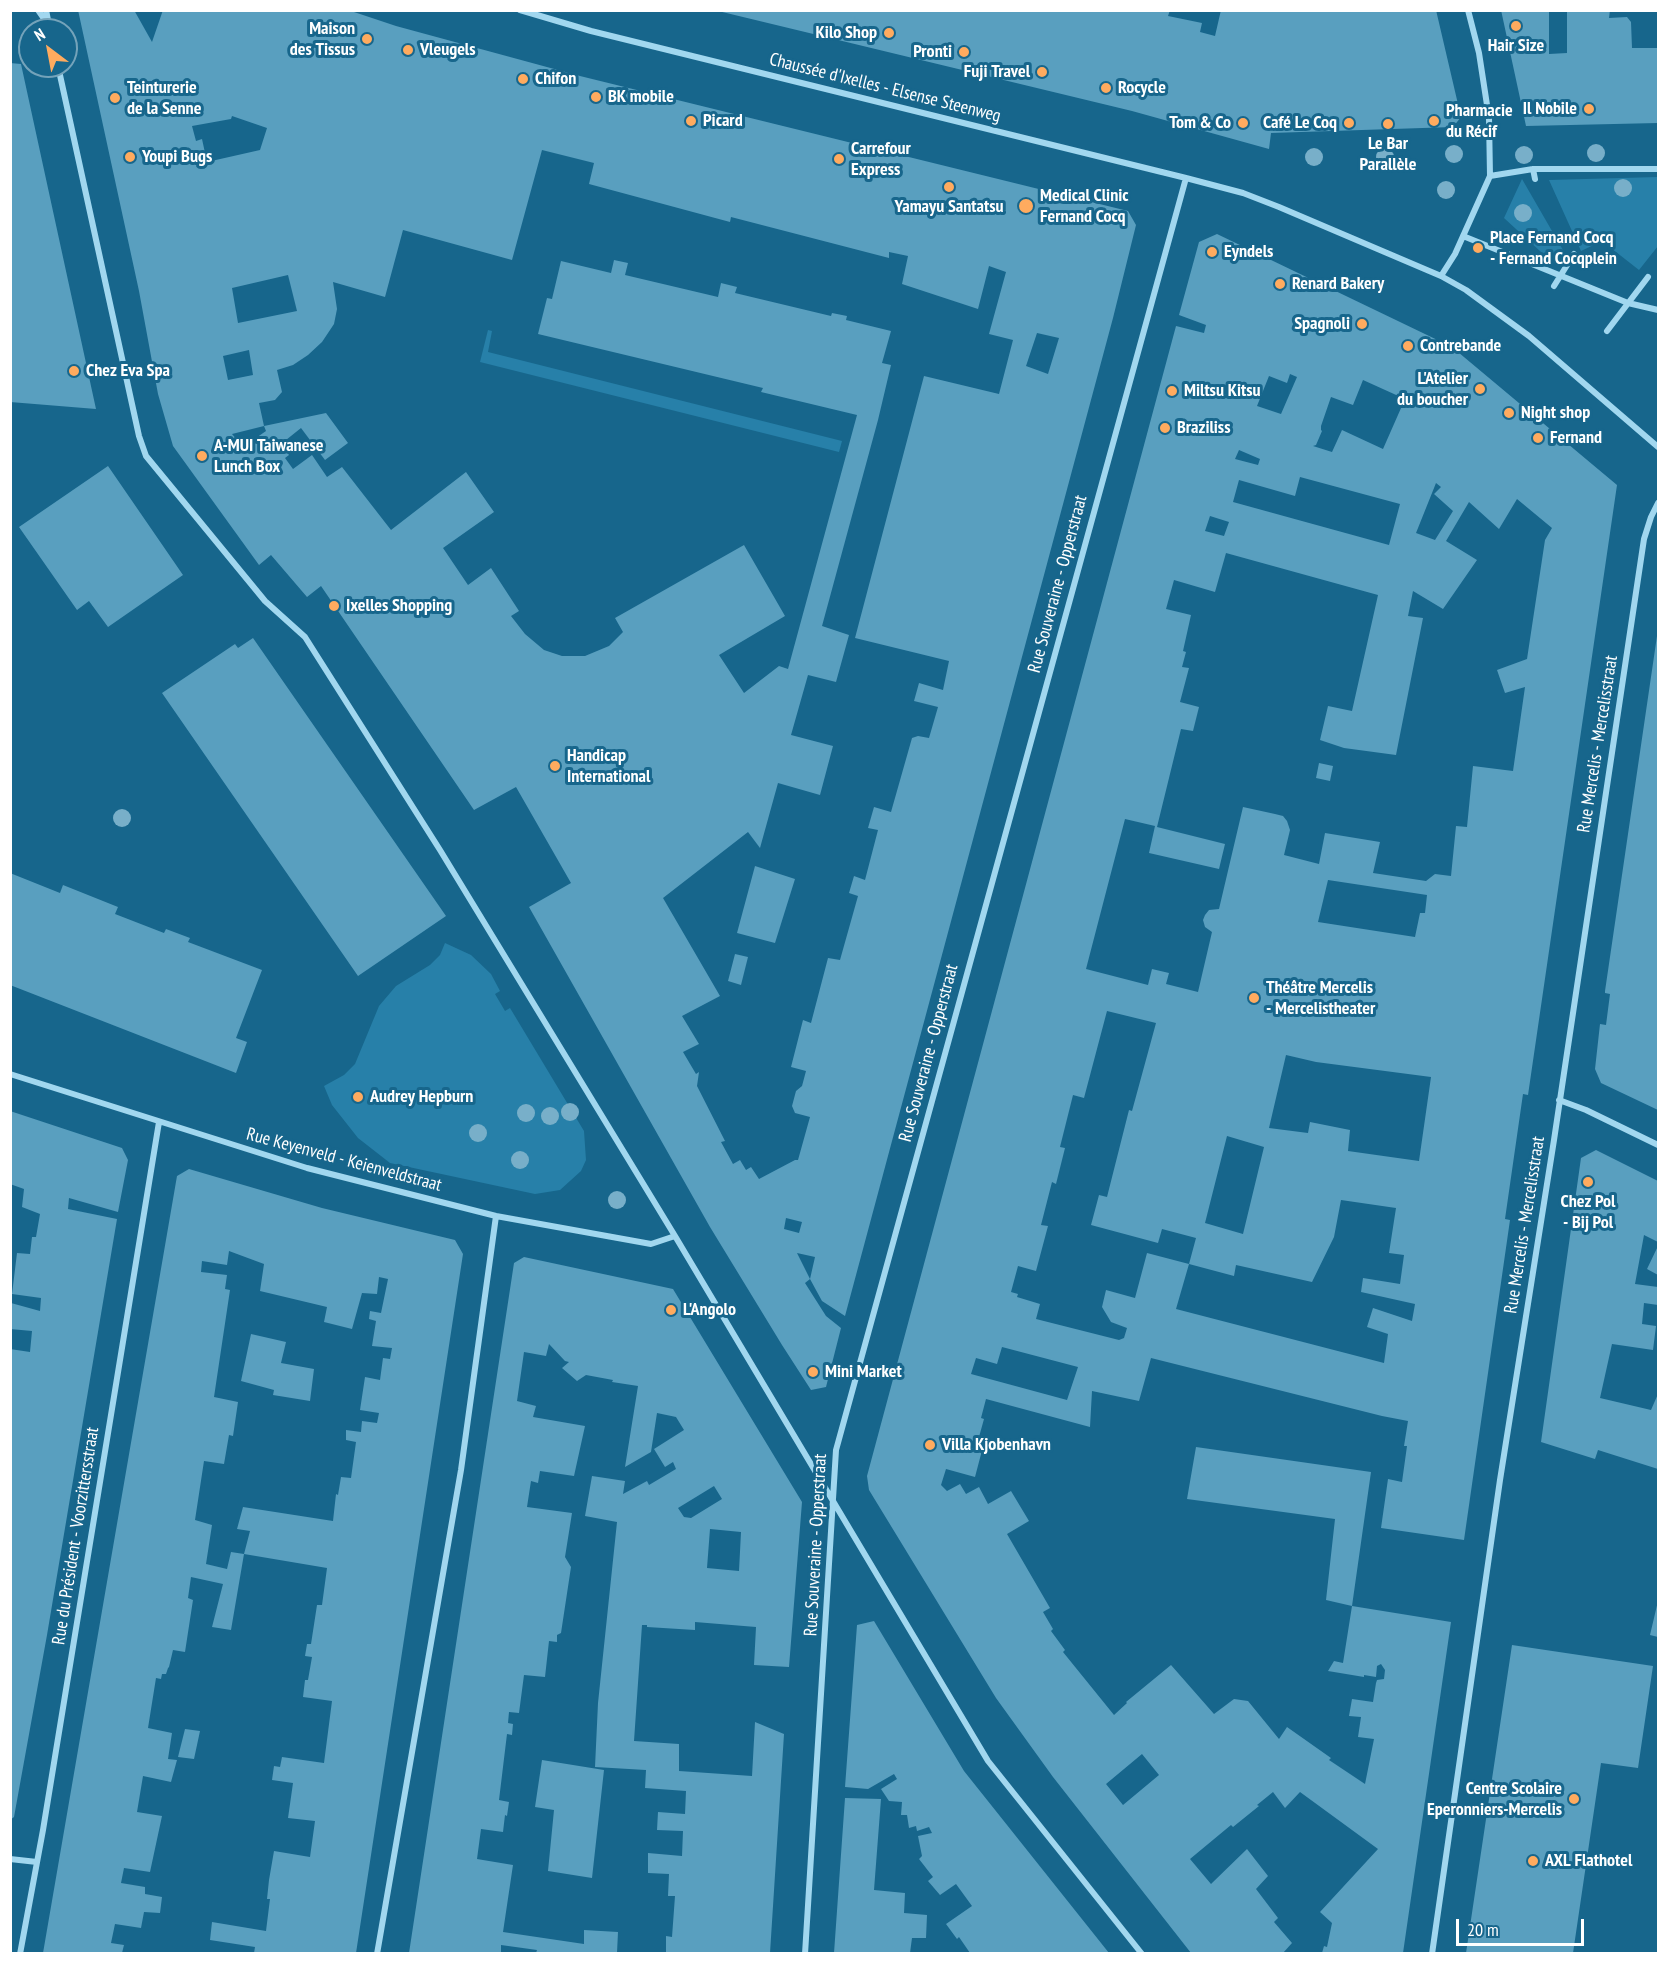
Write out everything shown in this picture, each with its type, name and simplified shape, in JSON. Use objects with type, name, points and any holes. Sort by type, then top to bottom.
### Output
[{"type":"street","name":"Chaussée d'Ixelles - Elsense Steenweg","points":[[520,10],[614,37],[1243,193],[1345,233],[1442,276]]},
{"type":"street","points":[[1468,10],[1479,53],[1489,118],[1490,176],[1451,262],[1442,276],[1466,290],[1529,336],[1659,447]]},
{"type":"street","points":[[61,78],[139,436],[146,456],[265,600],[305,637],[440,850],[675,1236],[988,1761],[1143,1953]]},
{"type":"street","points":[[1490,176],[1533,169],[1659,169]]},
{"type":"street","points":[[1533,169],[1535,179]]},
{"type":"street","name":"Rue Souveraine - Opperstraat","points":[[805,1953],[836,1450],[1186,178]]},
{"type":"street","points":[[1463,236],[1628,303],[1659,310]]},
{"type":"street","points":[[1554,286],[1575,254]]},
{"type":"street","points":[[1607,331],[1648,277]]},
{"type":"street","name":"Rue Mercelis - Mercelisstraat","points":[[1431,1953],[1500,1480],[1644,539],[1651,517],[1659,503]]},
{"type":"street","name":"Rue Keyenveld - Keienveldstraat","points":[[10,1074],[307,1168],[496,1216],[651,1244],[675,1236]]},
{"type":"street","points":[[1559,1100],[1586,1110],[1659,1145]]},
{"type":"street","name":"Rue du Président - Voorzittersstraat","points":[[20,1953],[159,1122]]},
{"type":"street","points":[[377,1953],[461,1470],[496,1216]]},
{"type":"street","points":[[10,1858],[37,1862]]},
{"type":"shaded area","points":[[1658,177],[1658,246],[1639,270],[1602,241],[1581,251],[1549,180]]},
{"type":"shaded area","points":[[1522,179],[1567,257],[1553,263],[1504,218]]},
{"type":"shaded area","points":[[488,330],[492,331],[488,352],[842,441],[839,452],[480,362]]},
{"type":"shaded area","points":[[445,943],[471,955],[491,974],[500,991],[495,994],[505,1011],[510,1008],[584,1131],[586,1160],[581,1171],[560,1190],[535,1194],[390,1163],[358,1138],[332,1105],[324,1086],[344,1075],[355,1064],[379,1006],[396,986],[430,965],[440,955]]},
{"type":"building","points":[[78,10],[134,10],[152,42],[163,10],[348,10],[396,26],[580,76],[1128,211],[1136,225],[1113,318],[845,1316],[822,1301],[810,1279],[805,1283],[826,1316],[841,1328],[826,1387],[811,1390],[782,1345],[710,1227],[529,907],[571,883],[516,787],[474,810],[321,586],[307,597],[271,555],[259,565],[173,446],[158,394],[139,291]],"holes":[[[232,116],[267,128],[260,150],[207,162],[202,139],[196,141],[192,126],[231,119]],[[542,150],[594,163],[589,184],[730,222],[731,217],[889,258],[889,252],[908,256],[902,284],[978,309],[989,266],[1006,272],[989,334],[1013,340],[999,394],[924,376],[855,638],[949,661],[943,690],[919,683],[914,701],[938,707],[929,738],[918,736],[912,738],[891,812],[874,807],[868,828],[878,830],[865,880],[854,876],[849,893],[858,896],[840,960],[828,958],[811,1023],[803,1020],[791,1067],[806,1071],[802,1086],[796,1091],[792,1106],[795,1113],[810,1117],[798,1160],[759,1179],[751,1167],[746,1170],[740,1160],[733,1164],[721,1142],[725,1141],[697,1086],[699,1072],[696,1074],[683,1052],[699,1044],[682,1016],[720,996],[663,898],[748,832],[760,848],[778,783],[820,795],[833,746],[791,735],[808,675],[836,682],[849,635],[822,626],[891,365],[882,363],[891,331],[846,320],[847,316],[832,313],[831,316],[735,293],[737,287],[721,283],[718,297],[625,275],[628,263],[614,260],[611,273],[561,261],[552,299],[547,298],[538,334],[763,388],[761,392],[857,415],[788,669],[779,666],[744,693],[719,655],[785,616],[744,545],[615,618],[623,632],[609,646],[585,656],[562,656],[544,650],[525,634],[511,616],[519,611],[491,568],[468,585],[443,548],[494,512],[466,472],[391,530],[342,467],[327,477],[312,455],[293,469],[285,458],[289,455],[281,444],[301,428],[325,460],[348,443],[326,413],[264,426],[259,403],[275,400],[282,392],[277,370],[293,365],[308,355],[322,342],[334,324],[337,309],[333,282],[385,297],[403,230],[512,260]],[[288,275],[297,311],[238,323],[232,288]],[[1037,333],[1059,338],[1048,374],[1026,366]],[[249,350],[253,375],[228,380],[223,356]],[[264,426],[266,431],[243,447],[232,434]],[[786,1218],[802,1222],[799,1233],[784,1229]],[[797,1253],[815,1257],[810,1279]]]},
{"type":"building","points":[[714,10],[1170,10],[1168,16],[1202,23],[1200,32],[1215,36],[1221,10],[1436,10],[1461,117],[1453,127],[1271,133],[1269,149],[1132,111]]},
{"type":"building","points":[[1501,10],[1549,10],[1549,54],[1567,53],[1567,10],[1610,10],[1609,18],[1627,17],[1631,22],[1632,48],[1658,48],[1658,123],[1526,126]]},
{"type":"building","points":[[10,63],[18,64],[18,78],[24,78],[96,409],[10,402]]},
{"type":"building","points":[[1217,234],[1452,347],[1617,485],[1528,1095],[1523,1094],[1505,1219],[1510,1220],[1464,1540],[1381,1528],[1388,1479],[1402,1482],[1408,1421],[1151,1358],[1139,1401],[1092,1391],[1090,1427],[986,1399],[979,1437],[985,1439],[975,1477],[946,1469],[941,1485],[947,1491],[960,1484],[966,1494],[979,1487],[988,1504],[1011,1491],[1029,1521],[1007,1534],[1050,1608],[1043,1612],[1053,1629],[1051,1631],[1065,1650],[1063,1652],[1114,1715],[1126,1702],[1171,1665],[1214,1714],[1234,1699],[1248,1701],[1279,1739],[1287,1727],[1331,1758],[1329,1760],[1365,1784],[1374,1739],[1358,1737],[1361,1717],[1349,1716],[1352,1699],[1373,1702],[1377,1680],[1384,1679],[1385,1670],[1381,1664],[1377,1666],[1376,1677],[1328,1671],[1334,1661],[1343,1663],[1352,1606],[1451,1622],[1403,1953],[1322,1953],[1324,1946],[1327,1947],[1332,1923],[1320,1912],[1378,1849],[1300,1792],[1285,1808],[1273,1792],[1233,1827],[1231,1825],[1190,1859],[1211,1884],[1247,1849],[1268,1876],[1256,1889],[1278,1918],[1274,1922],[1292,1943],[1283,1953],[1191,1953],[1053,1777],[996,1698],[869,1490],[867,1476],[1176,326],[1204,333],[1206,325],[1179,315],[1199,242]],"holes":[[[1290,374],[1297,377],[1281,414],[1257,406],[1269,376],[1287,383]],[[1363,380],[1405,399],[1383,449],[1342,430],[1332,452],[1313,446],[1316,445],[1322,431],[1321,426],[1331,397],[1353,405]],[[1239,450],[1260,459],[1258,465],[1235,459]],[[1300,477],[1400,504],[1389,545],[1233,502],[1239,480],[1295,496]],[[1436,483],[1441,487],[1434,494],[1453,511],[1435,540],[1416,533]],[[1517,499],[1552,528],[1545,540],[1527,659],[1497,670],[1505,693],[1525,687],[1513,771],[1473,766],[1467,827],[1456,826],[1451,876],[1435,874],[1426,881],[1373,873],[1380,842],[1325,833],[1319,864],[1284,855],[1290,830],[1283,816],[1243,807],[1219,909],[1209,910],[1203,920],[1205,927],[1212,932],[1198,992],[1166,984],[1169,973],[1152,969],[1148,985],[1086,969],[1125,819],[1155,826],[1149,853],[1219,869],[1225,844],[1157,827],[1181,729],[1193,731],[1199,707],[1180,702],[1189,668],[1182,667],[1191,615],[1166,609],[1174,580],[1215,592],[1226,553],[1378,595],[1352,711],[1328,706],[1320,740],[1344,748],[1396,755],[1423,618],[1408,616],[1413,591],[1443,609],[1477,560],[1446,541],[1469,502],[1499,529]],[[1210,516],[1229,522],[1224,536],[1205,531]],[[1328,880],[1427,895],[1425,913],[1420,913],[1415,937],[1318,922]],[[1107,1011],[1156,1023],[1132,1111],[1129,1110],[1107,1197],[1099,1195],[1091,1225],[1158,1243],[1162,1229],[1196,1238],[1189,1264],[1147,1253],[1135,1298],[1106,1290],[1102,1307],[1111,1322],[1127,1328],[1124,1338],[1119,1340],[1036,1319],[1040,1304],[1017,1297],[1018,1294],[1011,1292],[1018,1266],[1036,1271],[1048,1226],[1041,1225],[1052,1182],[1056,1184],[1065,1148],[1060,1147],[1073,1095],[1084,1098]],[[1286,1055],[1316,1062],[1431,1077],[1419,1161],[1348,1151],[1350,1130],[1310,1122],[1308,1133],[1269,1128]],[[1227,1136],[1264,1147],[1243,1234],[1205,1223]],[[1341,1200],[1396,1208],[1389,1253],[1404,1255],[1400,1284],[1363,1278],[1361,1292],[1415,1304],[1412,1321],[1373,1308],[1367,1327],[1388,1334],[1384,1363],[1176,1309],[1189,1264],[1234,1276],[1236,1265],[1312,1282],[1334,1237]],[[1002,1347],[1078,1367],[1067,1400],[971,1374],[976,1358],[997,1364]],[[1142,1754],[1159,1775],[1123,1805],[1106,1784]]]},
{"type":"building","points":[[108,466],[183,575],[108,627],[89,601],[77,610],[19,527]]},
{"type":"building","points":[[1657,636],[1658,1110],[1601,1083],[1595,1069],[1600,1024],[1606,1025],[1610,994],[1605,991]]},
{"type":"building","points":[[253,638],[446,916],[358,976],[162,693],[235,644],[238,648]]},
{"type":"building","points":[[1319,763],[1333,766],[1330,781],[1316,778]]},
{"type":"building","points":[[755,866],[795,879],[775,943],[737,933]]},
{"type":"building","points":[[10,873],[60,893],[63,885],[118,907],[115,914],[164,933],[166,929],[190,938],[188,942],[262,970],[236,1038],[247,1042],[236,1073],[10,985]]},
{"type":"building","points":[[735,954],[748,957],[741,985],[728,981]]},
{"type":"building","points":[[10,1111],[122,1148],[128,1160],[118,1212],[69,1198],[68,1209],[117,1219],[47,1635],[14,1817],[10,1820],[10,1349],[30,1352],[32,1331],[10,1329],[10,1307],[11,1303],[40,1311],[41,1298],[12,1294],[17,1253],[30,1254],[32,1237],[36,1237],[40,1214],[22,1207],[24,1189],[10,1184]]},
{"type":"building","points":[[1596,1150],[1658,1181],[1658,1242],[1644,1235],[1635,1284],[1658,1287],[1658,1305],[1644,1303],[1642,1324],[1656,1326],[1653,1350],[1612,1344],[1600,1398],[1651,1410],[1658,1394],[1658,1469],[1598,1450],[1595,1459],[1541,1442],[1581,1158]]},
{"type":"building","points":[[189,1169],[322,1208],[455,1240],[463,1254],[356,1953],[254,1953],[255,1947],[210,1940],[212,1922],[266,1931],[270,1899],[267,1899],[274,1851],[310,1857],[315,1821],[288,1818],[293,1783],[272,1780],[274,1766],[280,1767],[282,1757],[324,1763],[332,1701],[303,1697],[312,1657],[305,1656],[307,1644],[311,1644],[317,1605],[322,1605],[327,1568],[244,1554],[231,1630],[212,1627],[223,1584],[191,1577],[188,1598],[193,1600],[185,1652],[173,1650],[166,1674],[162,1674],[161,1679],[156,1678],[148,1728],[172,1733],[168,1759],[177,1760],[171,1782],[143,1776],[137,1812],[162,1816],[150,1872],[124,1868],[121,1883],[145,1887],[145,1894],[162,1897],[160,1913],[144,1912],[141,1928],[115,1924],[111,1943],[124,1945],[122,1953],[43,1953],[177,1176]],"holes":[[[229,1251],[264,1264],[260,1291],[327,1307],[324,1322],[352,1329],[362,1293],[377,1294],[379,1277],[388,1279],[381,1313],[370,1311],[369,1319],[376,1321],[372,1346],[392,1348],[390,1359],[383,1358],[380,1380],[365,1377],[360,1410],[379,1413],[377,1423],[362,1421],[361,1432],[346,1430],[346,1440],[356,1442],[351,1478],[341,1477],[338,1495],[336,1494],[333,1521],[243,1507],[237,1529],[250,1531],[244,1554],[231,1552],[227,1569],[206,1564],[212,1525],[195,1520],[204,1461],[224,1464],[229,1435],[233,1436],[238,1402],[214,1397],[230,1290],[225,1289],[227,1275],[201,1272],[202,1261],[227,1265]]]},
{"type":"building","points":[[1658,1246],[1658,1275],[1647,1269]]},
{"type":"building","points":[[524,1257],[673,1289],[802,1502],[789,1667],[754,1665],[756,1627],[695,1622],[695,1630],[642,1625],[634,1741],[679,1744],[679,1771],[752,1776],[755,1722],[784,1734],[770,1953],[666,1953],[666,1936],[672,1937],[675,1896],[668,1896],[669,1874],[648,1873],[648,1853],[682,1856],[683,1831],[657,1830],[658,1812],[685,1814],[686,1791],[645,1788],[646,1770],[595,1767],[598,1703],[617,1522],[585,1516],[592,1476],[625,1481],[623,1494],[647,1481],[649,1485],[676,1469],[673,1462],[665,1467],[654,1449],[684,1430],[676,1417],[657,1413],[651,1452],[625,1467],[638,1386],[586,1375],[577,1381],[562,1368],[569,1362],[565,1361],[549,1344],[546,1356],[524,1352],[517,1401],[536,1406],[533,1417],[585,1426],[574,1476],[540,1471],[538,1483],[531,1481],[527,1507],[572,1513],[565,1557],[571,1567],[561,1633],[557,1635],[557,1642],[549,1641],[545,1677],[524,1675],[519,1713],[509,1712],[508,1723],[513,1724],[512,1735],[507,1734],[499,1800],[509,1802],[503,1832],[481,1829],[477,1859],[513,1865],[503,1932],[584,1944],[584,1930],[618,1932],[617,1953],[536,1953],[537,1950],[501,1945],[501,1953],[409,1953],[514,1263]],"holes":[[[714,1486],[722,1499],[691,1518],[684,1517],[678,1508]],[[710,1529],[741,1532],[739,1571],[707,1568]]]},
{"type":"building","points":[[251,1334],[286,1342],[281,1363],[314,1369],[310,1401],[273,1395],[274,1390],[241,1381]]},
{"type":"building","points":[[1196,1447],[1371,1472],[1352,1606],[1326,1600],[1335,1519],[1187,1499]]},
{"type":"building","points":[[1658,1601],[1658,1637],[1650,1635]]},
{"type":"building","points":[[874,1621],[964,1771],[1109,1953],[970,1953],[946,1924],[972,1906],[956,1884],[940,1895],[928,1881],[933,1877],[919,1859],[922,1856],[918,1836],[932,1833],[929,1827],[917,1831],[916,1826],[909,1828],[907,1815],[901,1815],[902,1802],[889,1801],[881,1789],[897,1779],[894,1774],[868,1789],[845,1787],[857,1625]]},
{"type":"building","name":"AXL Flathotel","points":[[1512,1645],[1653,1666],[1638,1768],[1601,1763],[1573,1953],[1466,1953]]},
{"type":"building","points":[[185,1729],[200,1731],[194,1759],[178,1757]]},
{"type":"building","points":[[542,1760],[604,1770],[592,1878],[548,1871],[554,1810],[535,1807]]},
{"type":"building","points":[[845,1798],[881,1799],[874,1890],[905,1893],[904,1913],[927,1915],[926,1938],[912,1938],[910,1953],[834,1953]]},
{"type":"place","name":"Hair Size","points":[[1516,26]]},
{"type":"place","name":"Kilo Shop","points":[[889,33]]},
{"type":"place","name":"Maison des Tissus","points":[[367,39]]},
{"type":"place","name":"Vleugels","points":[[408,50]]},
{"type":"place","name":"Pronti","points":[[964,52]]},
{"type":"place","name":"Fuji Travel","points":[[1042,72]]},
{"type":"place","name":"Chifon","points":[[523,79]]},
{"type":"place","name":"Rocycle","points":[[1106,88]]},
{"type":"place","name":"BK mobile","points":[[596,97]]},
{"type":"place","name":"Teinturerie de la Senne","points":[[115,98]]},
{"type":"place","name":"Il Nobile","points":[[1589,109]]},
{"type":"place","name":"Picard","points":[[691,121]]},
{"type":"place","name":"Pharmacie du Récif","points":[[1434,121]]},
{"type":"place","name":"Tom & Co","points":[[1243,123]]},
{"type":"place","name":"Café Le Coq","points":[[1349,123]]},
{"type":"place","name":"Le Bar Parallèle","points":[[1388,124]]},
{"type":"place","name":"Youpi Bugs","points":[[130,157]]},
{"type":"place","name":"Carrefour Express","points":[[839,159]]},
{"type":"place","name":"Yamayu Santatsu","points":[[949,187]]},
{"type":"place","name":"Medical Clinic Fernand Cocq","points":[[1026,206]]},
{"type":"place","name":"Place Fernand Cocq - Fernand Cocqplein","points":[[1478,248]]},
{"type":"place","name":"Eyndels","points":[[1212,252]]},
{"type":"place","name":"Renard Bakery","points":[[1280,284]]},
{"type":"place","name":"Spagnoli","points":[[1362,324]]},
{"type":"place","name":"Contrebande","points":[[1408,346]]},
{"type":"place","name":"Chez Eva Spa","points":[[74,371]]},
{"type":"place","name":"L'Atelier du boucher","points":[[1480,389]]},
{"type":"place","name":"Miltsu Kitsu","points":[[1172,391]]},
{"type":"place","name":"Night shop","points":[[1509,413]]},
{"type":"place","name":"Braziliss","points":[[1165,428]]},
{"type":"place","name":"Fernand","points":[[1538,438]]},
{"type":"place","name":"A-MUI Taiwanese Lunch Box","points":[[202,456]]},
{"type":"place","name":"Ixelles Shopping","points":[[334,606]]},
{"type":"place","name":"Handicap International","points":[[555,766]]},
{"type":"place","name":"Théâtre Mercelis - Mercelistheater","points":[[1254,998]]},
{"type":"place","name":"Audrey Hepburn","points":[[358,1097]]},
{"type":"place","name":"Chez Pol - Bij Pol","points":[[1588,1182]]},
{"type":"place","name":"L'Angolo","points":[[671,1310]]},
{"type":"place","name":"Mini Market","points":[[813,1372]]},
{"type":"place","name":"Villa Kjobenhavn","points":[[930,1445]]},
{"type":"place","name":"Centre Scolaire Eperonniers-Mercelis","points":[[1574,1799]]},
{"type":"place","name":"AXL Flathotel","points":[[1533,1861]]}]
